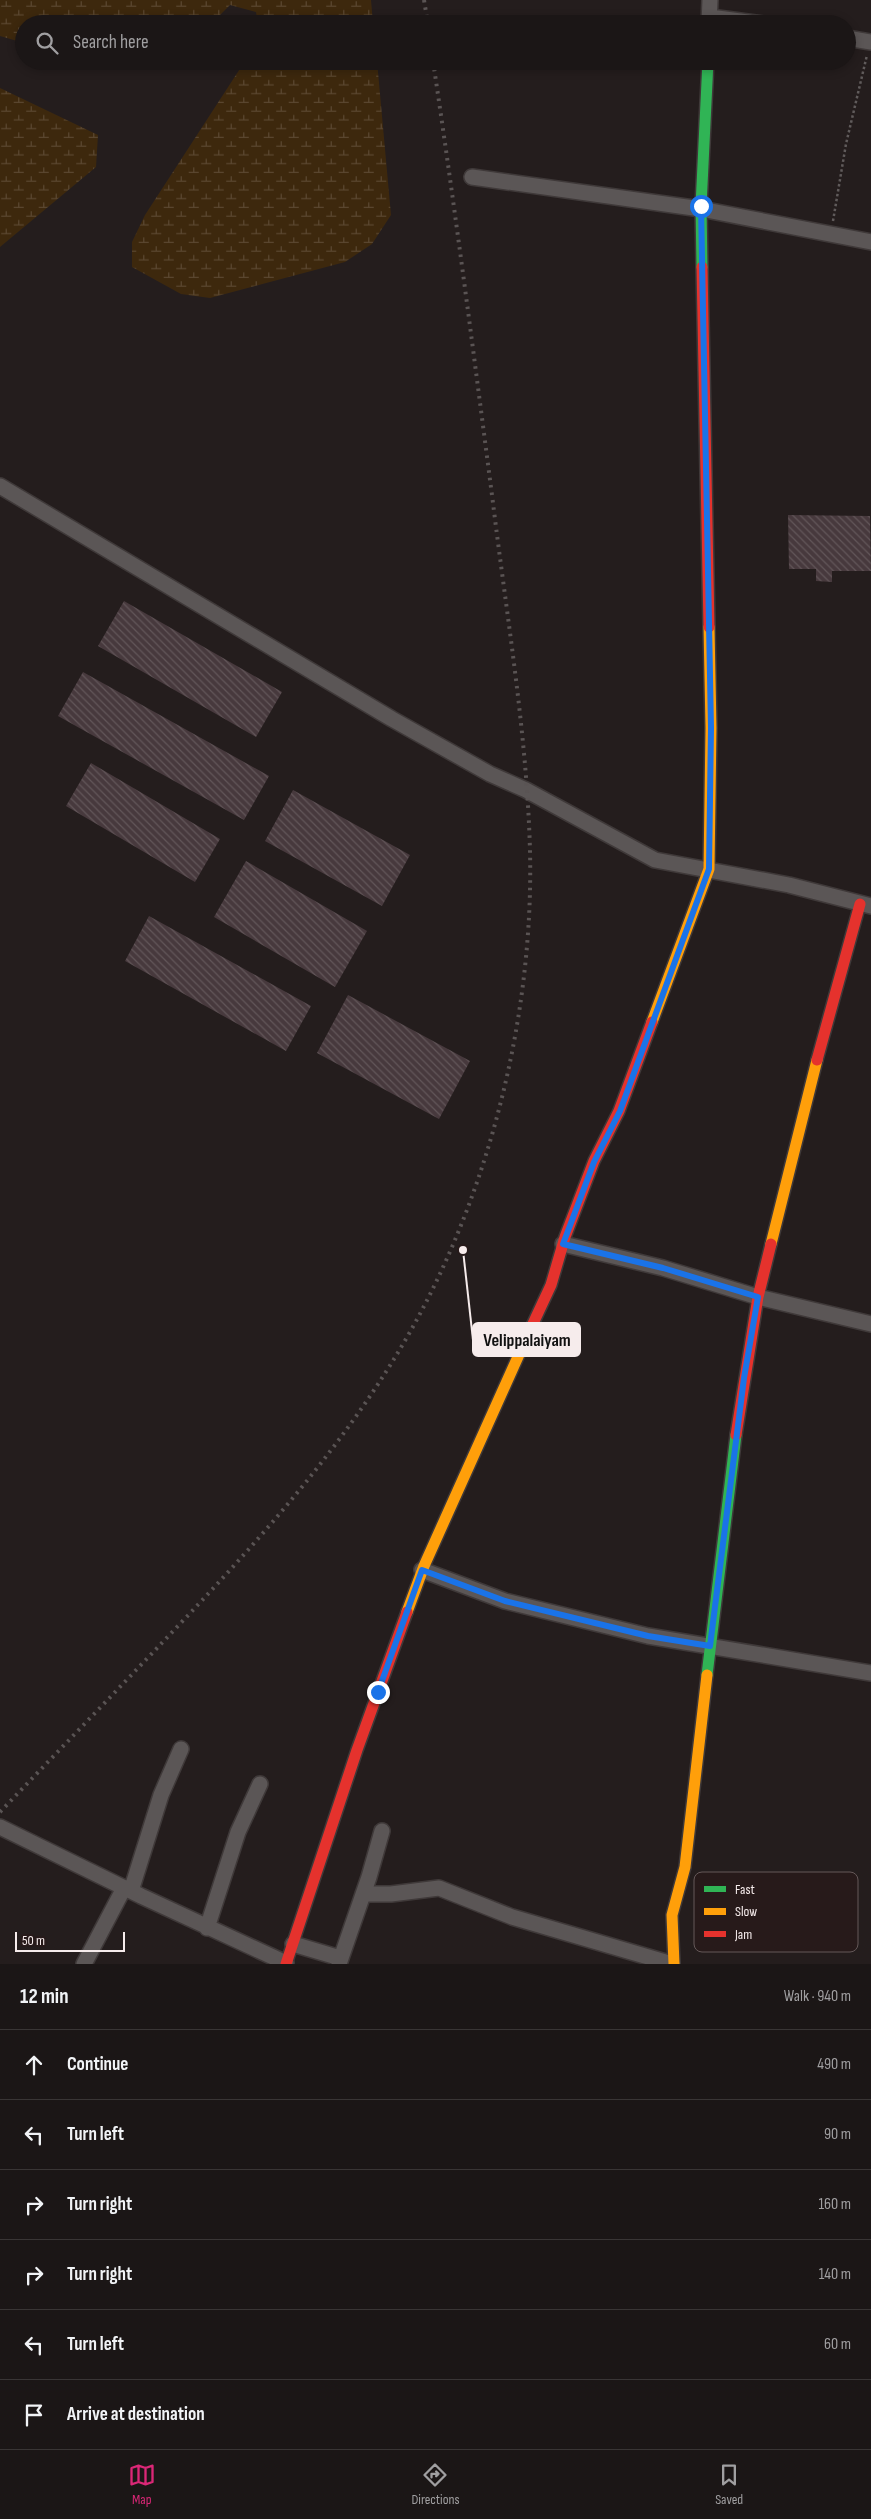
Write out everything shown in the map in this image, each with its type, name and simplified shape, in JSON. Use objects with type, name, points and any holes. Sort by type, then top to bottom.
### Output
[{"type":"street","points":[[710,0],[710,15]]},
{"type":"street","points":[[856,40],[870,42]]},
{"type":"street","points":[[0,1827],[207,1928],[286,1964],[357,1750],[422,1570],[469,1462],[551,1286],[563,1244],[594,1162],[620,1111],[709,869],[711,728],[701,210],[708,70]]},
{"type":"street","points":[[472,177],[701,210],[871,242]]},
{"type":"street","points":[[0,486],[325,680],[490,774],[526,790],[655,860],[789,885],[866,905],[800,1124],[758,1297],[744,1378],[710,1646],[685,1867],[672,1915],[673,1964],[512,1917],[440,1888],[391,1894],[363,1894]]},
{"type":"street","points":[[563,1244],[663,1268],[758,1297],[871,1324]]},
{"type":"street","points":[[422,1570],[522,1605],[648,1636],[871,1673]]},
{"type":"street","points":[[84,1964],[128,1890],[161,1795],[181,1749]]},
{"type":"street","points":[[207,1928],[238,1832],[260,1784]]},
{"type":"street","points":[[292,1944],[340,1961],[382,1831]]},
{"type":"path","points":[[832,235],[846,144],[870,42]]},
{"type":"green space","points":[[0,0],[371,0],[372,15],[256,15],[256,12],[230,5],[220,15],[15,15],[15,40],[0,36]]},
{"type":"green space","points":[[239,70],[378,70],[391,215],[372,244],[345,262],[210,298],[181,294],[132,267],[132,242],[145,215]]},
{"type":"green space","points":[[0,88],[98,135],[96,167],[0,247]]},
{"type":"building","points":[[788,515],[870,516],[871,571],[832,571],[832,582],[816,581],[816,569],[789,569]]},
{"type":"building","points":[[124,601],[282,692],[256,737],[98,646]]},
{"type":"building","points":[[83,672],[269,776],[244,820],[58,716]]},
{"type":"building","points":[[91,763],[220,839],[195,882],[66,806]]},
{"type":"building","points":[[293,790],[410,855],[382,906],[265,841]]},
{"type":"building","points":[[246,861],[367,931],[335,987],[214,917]]},
{"type":"building","points":[[149,916],[311,1006],[286,1051],[125,961]]},
{"type":"building","points":[[348,995],[470,1061],[439,1119],[317,1053]]},
{"type":"railway","points":[[424,0],[426,15]]},
{"type":"railway","points":[[0,1812],[221,1580],[275,1520],[325,1458],[372,1393],[394,1359],[426,1302],[454,1242],[478,1179],[498,1114],[513,1049],[523,982],[529,916],[530,851],[528,807],[516,677],[434,70]]},
{"type":"traffic: fast","points":[[702,267],[701,206],[708,70]]},
{"type":"traffic: fast","points":[[707,1675],[736,1435]]},
{"type":"traffic: slow","points":[[652,1022],[709,869],[711,728],[709,627]]},
{"type":"traffic: slow","points":[[771,1244],[817,1060]]},
{"type":"traffic: slow","points":[[407,1612],[424,1566],[530,1330]]},
{"type":"traffic: slow","points":[[674,1964],[672,1915],[685,1867],[707,1675]]},
{"type":"traffic: jam","points":[[702,267],[709,627]]},
{"type":"traffic: jam","points":[[817,1060],[860,904]]},
{"type":"traffic: jam","points":[[530,1330],[551,1285],[565,1237],[594,1161],[619,1111],[652,1022]]},
{"type":"traffic: jam","points":[[736,1435],[758,1297],[771,1244]]},
{"type":"traffic: jam","points":[[286,1964],[357,1750],[407,1612]]},
{"type":"place","name":"Velippalaiyam","points":[[463,1250]]},
{"type":"route","points":[[378,1692],[422,1570],[505,1601],[648,1636],[710,1646],[744,1378],[758,1297],[663,1268],[563,1244],[594,1162],[620,1111],[670,968],[709,869],[711,728],[703,400],[703,242],[701,206]]}]
